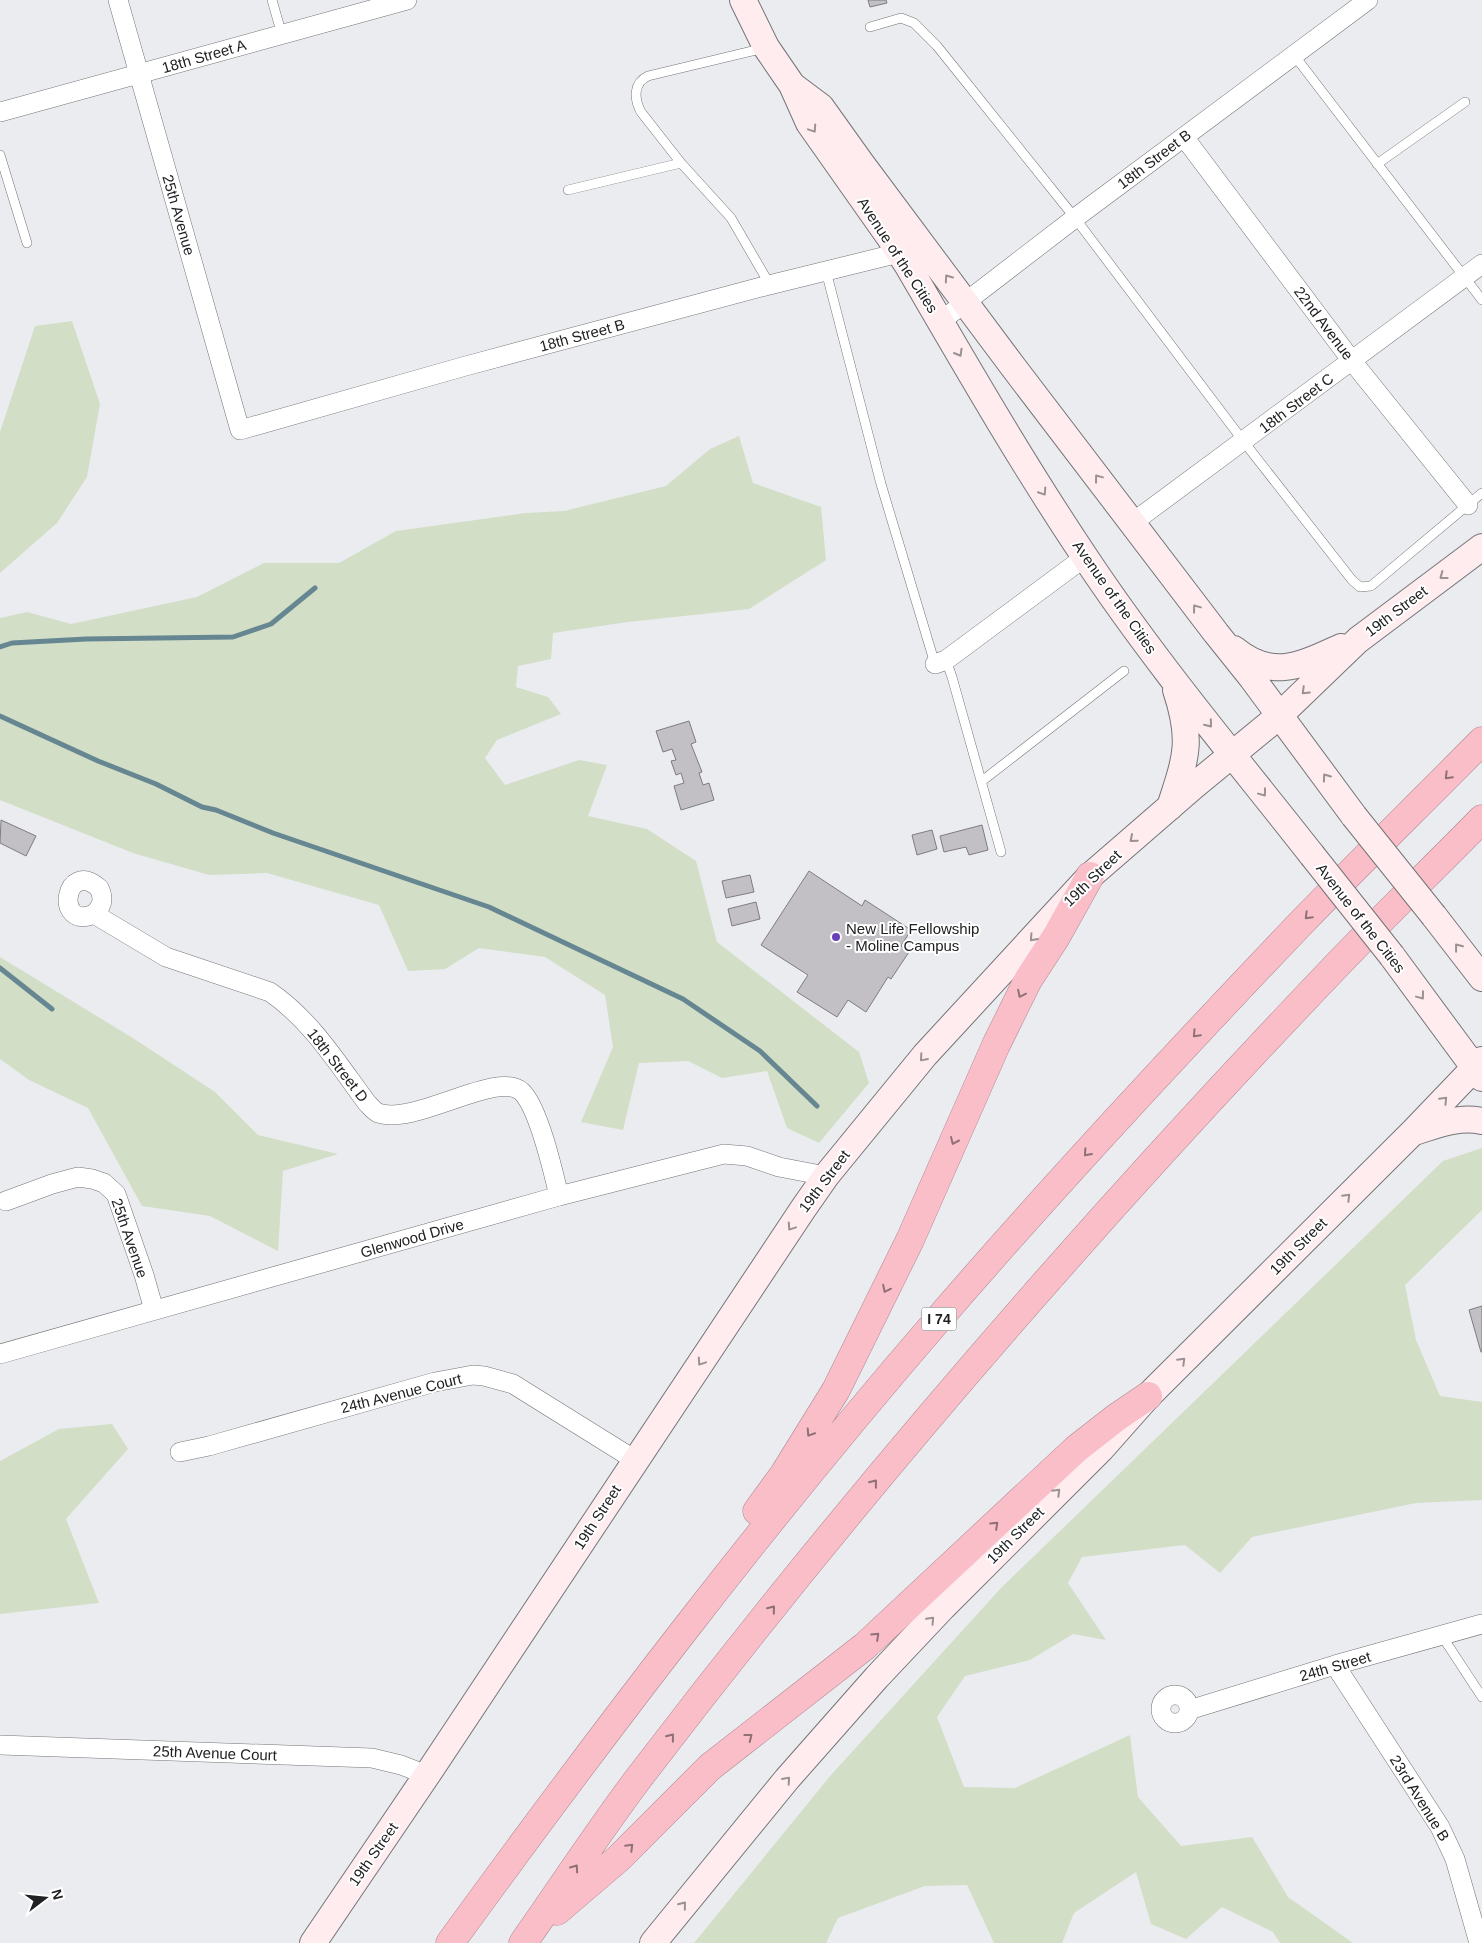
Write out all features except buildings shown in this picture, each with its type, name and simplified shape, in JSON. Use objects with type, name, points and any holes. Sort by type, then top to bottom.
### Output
[{"type":"highway","name":"I 74","points":[[450,1943],[555,1799],[672,1646],[814,1468],[924,1337],[1196,1034],[1304,920],[1482,741]]},
{"type":"highway","points":[[525,1940],[638,1779],[815,1554],[955,1386],[1190,1122],[1344,958],[1482,819]]},
{"type":"highway","points":[[672,1646],[752,1518],[795,1458],[836,1390],[910,1240],[996,1045],[1028,980],[1056,937],[1090,876]]},
{"type":"highway","points":[[525,1940],[619,1858],[710,1767],[865,1646],[1076,1449],[1117,1416],[1148,1396]]},
{"type":"main road","name":"Avenue of the Cities","points":[[743,0],[766,47],[792,85],[808,123],[900,253],[1033,477],[1084,557],[1171,675],[1480,1068]]},
{"type":"main road","name":"Avenue of the Cities","points":[[792,85],[821,107],[861,164],[965,303],[1354,816],[1482,978]]},
{"type":"main road","name":"19th Street","points":[[313,1943],[826,1176],[925,1055],[1090,876],[1279,716],[1358,640],[1482,547]]},
{"type":"main road","points":[[1216,633],[1248,660],[1263,665],[1286,668],[1300,665],[1358,640]]},
{"type":"main road","points":[[1170,808],[1185,762],[1187,737],[1183,711],[1171,675]]},
{"type":"main road","name":"19th Street","points":[[653,1943],[787,1779],[877,1677],[943,1607],[1101,1449],[1148,1396],[1413,1132],[1480,1068]]},
{"type":"main road","points":[[1413,1132],[1454,1120],[1468,1118],[1482,1121]]},
{"type":"street","name":"25th Avenue","points":[[118,0],[240,430]]},
{"type":"street","name":"18th Street A","points":[[0,112],[408,0]]},
{"type":"street","name":"18th Street B","points":[[941,322],[1075,218],[1368,0]]},
{"type":"street","name":"22nd Avenue","points":[[1184,137],[1352,361],[1475,499]]},
{"type":"street","name":"18th Street B","points":[[240,430],[462,367],[770,284],[924,247]]},
{"type":"street","name":"18th Street C","points":[[1132,523],[1244,442],[1482,264]]},
{"type":"street","points":[[940,662],[1084,557]]},
{"type":"street","name":"18th Street D","points":[[94,914],[166,957],[270,992],[276,996],[298,1014],[367,1103],[377,1113],[394,1114],[418,1111],[456,1100],[480,1090],[502,1086],[517,1088],[524,1094],[532,1106],[549,1154],[559,1196]]},
{"type":"street","name":"Glenwood Drive","points":[[0,1354],[559,1196],[724,1154],[747,1156],[780,1167],[826,1176]]},
{"type":"street","name":"25th Avenue","points":[[6,1201],[52,1184],[78,1177],[104,1183],[116,1194],[154,1310]]},
{"type":"street","name":"24th Avenue Court","points":[[180,1452],[435,1382],[473,1375],[514,1384],[635,1460]]},
{"type":"street","name":"24th Street","points":[[1189,1710],[1482,1624]]},
{"type":"street","name":"23rd Avenue B","points":[[1335,1666],[1440,1827],[1455,1859],[1479,1943]]},
{"type":"street","name":"25th Avenue Court","points":[[0,1745],[372,1758],[401,1765],[427,1775]]},
{"type":"lane","points":[[272,0],[282,35]]},
{"type":"lane","points":[[870,27],[901,18],[914,23],[938,46],[1075,218],[1244,442],[1352,580],[1360,587],[1371,586],[1475,499]]},
{"type":"lane","points":[[766,47],[642,79],[638,84],[636,103],[681,163],[731,218],[770,284]]},
{"type":"lane","points":[[1294,55],[1482,300]]},
{"type":"lane","points":[[1377,164],[1465,102]]},
{"type":"lane","points":[[0,155],[27,243]]},
{"type":"lane","points":[[568,190],[681,163]]},
{"type":"lane","points":[[826,271],[881,484],[940,662],[952,677],[1001,852]]},
{"type":"lane","points":[[982,781],[1124,671]]},
{"type":"lane","points":[[1442,1636],[1482,1697]]},
{"type":"green space","points":[[72,321],[100,404],[87,477],[57,523],[0,573],[0,432],[35,326]]},
{"type":"green space","points":[[739,436],[753,483],[821,507],[826,560],[749,609],[628,622],[553,633],[551,659],[518,666],[516,687],[548,697],[561,714],[497,740],[485,758],[505,785],[579,760],[607,765],[588,816],[647,829],[696,861],[717,942],[859,1052],[869,1083],[819,1143],[787,1128],[767,1071],[722,1078],[688,1061],[639,1063],[623,1130],[581,1122],[613,1047],[605,995],[545,957],[479,948],[445,969],[408,971],[379,905],[267,873],[209,875],[133,853],[0,800],[0,618],[27,612],[71,624],[197,597],[264,563],[339,563],[396,531],[526,513],[564,511],[666,486],[710,449]]},
{"type":"green space","points":[[0,957],[136,1040],[215,1092],[258,1135],[338,1154],[283,1171],[278,1251],[210,1216],[142,1206],[88,1108],[29,1080],[0,1059]]},
{"type":"green space","points":[[1482,1148],[1482,1210],[1405,1285],[1416,1340],[1440,1396],[1482,1402],[1482,1500],[1416,1503],[1252,1537],[1220,1573],[1185,1545],[1082,1557],[1068,1583],[1106,1640],[1073,1634],[1030,1660],[965,1676],[937,1717],[964,1787],[1015,1788],[1130,1735],[1138,1797],[1181,1846],[1252,1837],[1288,1897],[1353,1943],[1280,1943],[1273,1932],[1222,1907],[1186,1939],[1151,1924],[1136,1872],[1074,1913],[1062,1943],[994,1943],[967,1885],[925,1886],[838,1918],[826,1943],[694,1943],[831,1775],[1001,1588],[1443,1161]]},
{"type":"green space","points":[[112,1424],[128,1449],[66,1519],[99,1603],[0,1614],[0,1461],[59,1429]]},
{"type":"waterway","points":[[0,647],[12,643],[86,639],[233,637],[271,624],[315,588]]},
{"type":"waterway","points":[[0,716],[98,761],[156,784],[202,807],[216,810],[273,833],[489,907],[683,999],[760,1051],[817,1106]]},
{"type":"waterway","points":[[0,968],[52,1009]]},
{"type":"place","name":"New Life Fellowship - Moline Campus","points":[[836,937]]}]
